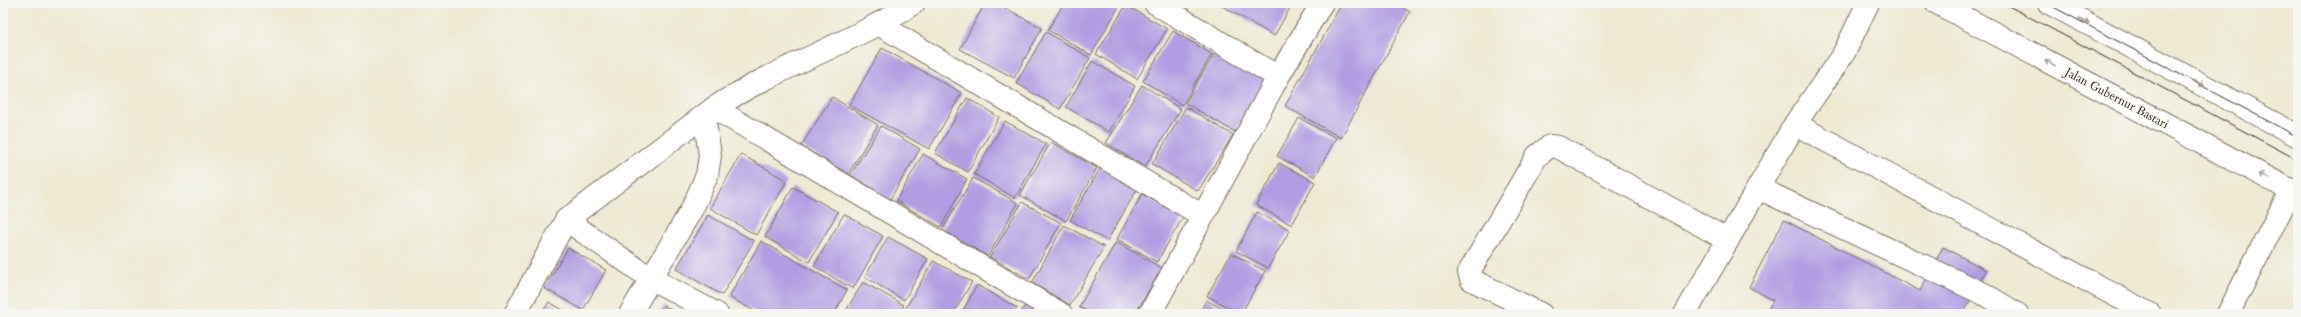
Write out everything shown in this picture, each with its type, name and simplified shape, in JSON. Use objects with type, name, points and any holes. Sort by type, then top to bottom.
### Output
[{"type":"main road","points":[[515,314],[566,220],[709,112],[737,93],[880,25],[914,3]]},
{"type":"main road","points":[[1155,3],[1278,77]]},
{"type":"main road","points":[[1150,314],[1278,77],[1322,3]]},
{"type":"main road","points":[[1685,314],[1795,124],[1840,58],[1868,3]]},
{"type":"main road","name":"Jalan Gubernur Bastari","points":[[1936,3],[2295,192]]},
{"type":"main road","points":[[2049,3],[2298,136]]},
{"type":"main road","points":[[880,25],[1203,216]]},
{"type":"main road","points":[[630,314],[692,209],[707,175],[710,155],[709,112]]},
{"type":"main road","points":[[709,112],[1060,314]]},
{"type":"main road","points":[[1795,124],[2150,314]]},
{"type":"main road","points":[[1541,314],[1476,282],[1471,279],[1469,272],[1537,156],[1550,146],[1558,147],[1728,240]]},
{"type":"main road","points":[[1758,188],[1984,294],[2017,314]]},
{"type":"main road","points":[[2228,314],[2295,192]]},
{"type":"main road","points":[[566,220],[650,278],[717,314]]},
{"type":"building","points":[[985,3],[996,3],[1042,28],[1014,78],[960,49]]},
{"type":"building","points":[[1064,3],[1121,3],[1091,55],[1048,30]]},
{"type":"building","points":[[1217,3],[1293,3],[1274,36]]},
{"type":"building","points":[[1342,3],[1394,3],[1410,12],[1341,138],[1285,106]]},
{"type":"building","points":[[1126,5],[1167,29],[1137,79],[1096,54]]},
{"type":"building","points":[[1173,31],[1212,54],[1182,105],[1143,81]]},
{"type":"building","points":[[1046,32],[1090,58],[1060,109],[1016,83]]},
{"type":"building","points":[[1219,46],[1269,74],[1235,132],[1185,103]]},
{"type":"building","points":[[882,48],[962,93],[929,149],[849,105]]},
{"type":"building","points":[[1092,61],[1135,86],[1109,132],[1066,107]]},
{"type":"building","points":[[1142,85],[1181,109],[1145,167],[1106,143]]},
{"type":"building","points":[[832,97],[878,125],[848,174],[801,146]]},
{"type":"building","points":[[967,98],[999,117],[968,172],[935,153]]},
{"type":"building","points":[[1186,107],[1233,135],[1198,191],[1152,164]]},
{"type":"building","points":[[1299,118],[1336,138],[1315,177],[1277,156]]},
{"type":"building","points":[[1005,121],[1046,144],[1015,198],[974,174]]},
{"type":"building","points":[[881,126],[920,149],[890,199],[850,175]]},
{"type":"building","points":[[1051,142],[1097,168],[1066,221],[1020,195]]},
{"type":"building","points":[[741,154],[787,181],[756,235],[710,208]]},
{"type":"building","points":[[923,154],[967,179],[941,227],[896,201]]},
{"type":"building","points":[[1279,163],[1315,182],[1292,225],[1256,205]]},
{"type":"building","points":[[1101,167],[1138,188],[1107,241],[1070,220]]},
{"type":"building","points":[[973,178],[1018,203],[988,256],[942,230]]},
{"type":"building","points":[[793,187],[838,212],[809,262],[765,237]]},
{"type":"building","points":[[1142,194],[1183,217],[1157,262],[1117,239]]},
{"type":"building","points":[[1022,202],[1061,223],[1029,279],[990,257]]},
{"type":"building","points":[[1257,212],[1290,230],[1268,268],[1236,251]]},
{"type":"building","points":[[844,214],[883,236],[853,289],[814,266]]},
{"type":"building","points":[[708,215],[754,241],[722,295],[676,269]]},
{"type":"building","points":[[1784,220],[1920,291],[1943,247],[1986,270],[1963,314],[1766,314],[1773,300],[1749,287]]},
{"type":"building","points":[[1064,225],[1104,247],[1070,305],[1032,283]]},
{"type":"building","points":[[888,237],[928,259],[904,300],[865,277]]},
{"type":"building","points":[[761,241],[847,290],[834,314],[760,314],[729,297]]},
{"type":"building","points":[[1116,242],[1162,268],[1135,314],[1092,314],[1079,307]]},
{"type":"building","points":[[568,248],[606,270],[583,310],[544,288]]},
{"type":"building","points":[[1231,253],[1265,271],[1241,314],[1207,296]]},
{"type":"building","points":[[933,261],[972,282],[953,314],[903,313]]},
{"type":"building","points":[[863,282],[904,305],[899,314],[844,314]]},
{"type":"building","points":[[977,285],[1017,308],[1013,314],[961,314]]},
{"type":"building","points":[[1206,300],[1232,314],[1199,314]]},
{"type":"building","points":[[549,302],[570,314],[541,314]]},
{"type":"building","points":[[1027,302],[1048,314],[1020,314]]},
{"type":"building","points":[[663,305],[678,314],[658,314]]},
{"type":"tram line","points":[[2003,3],[2298,160]]},
{"type":"tram line","points":[[2046,3],[2298,137]]}]
